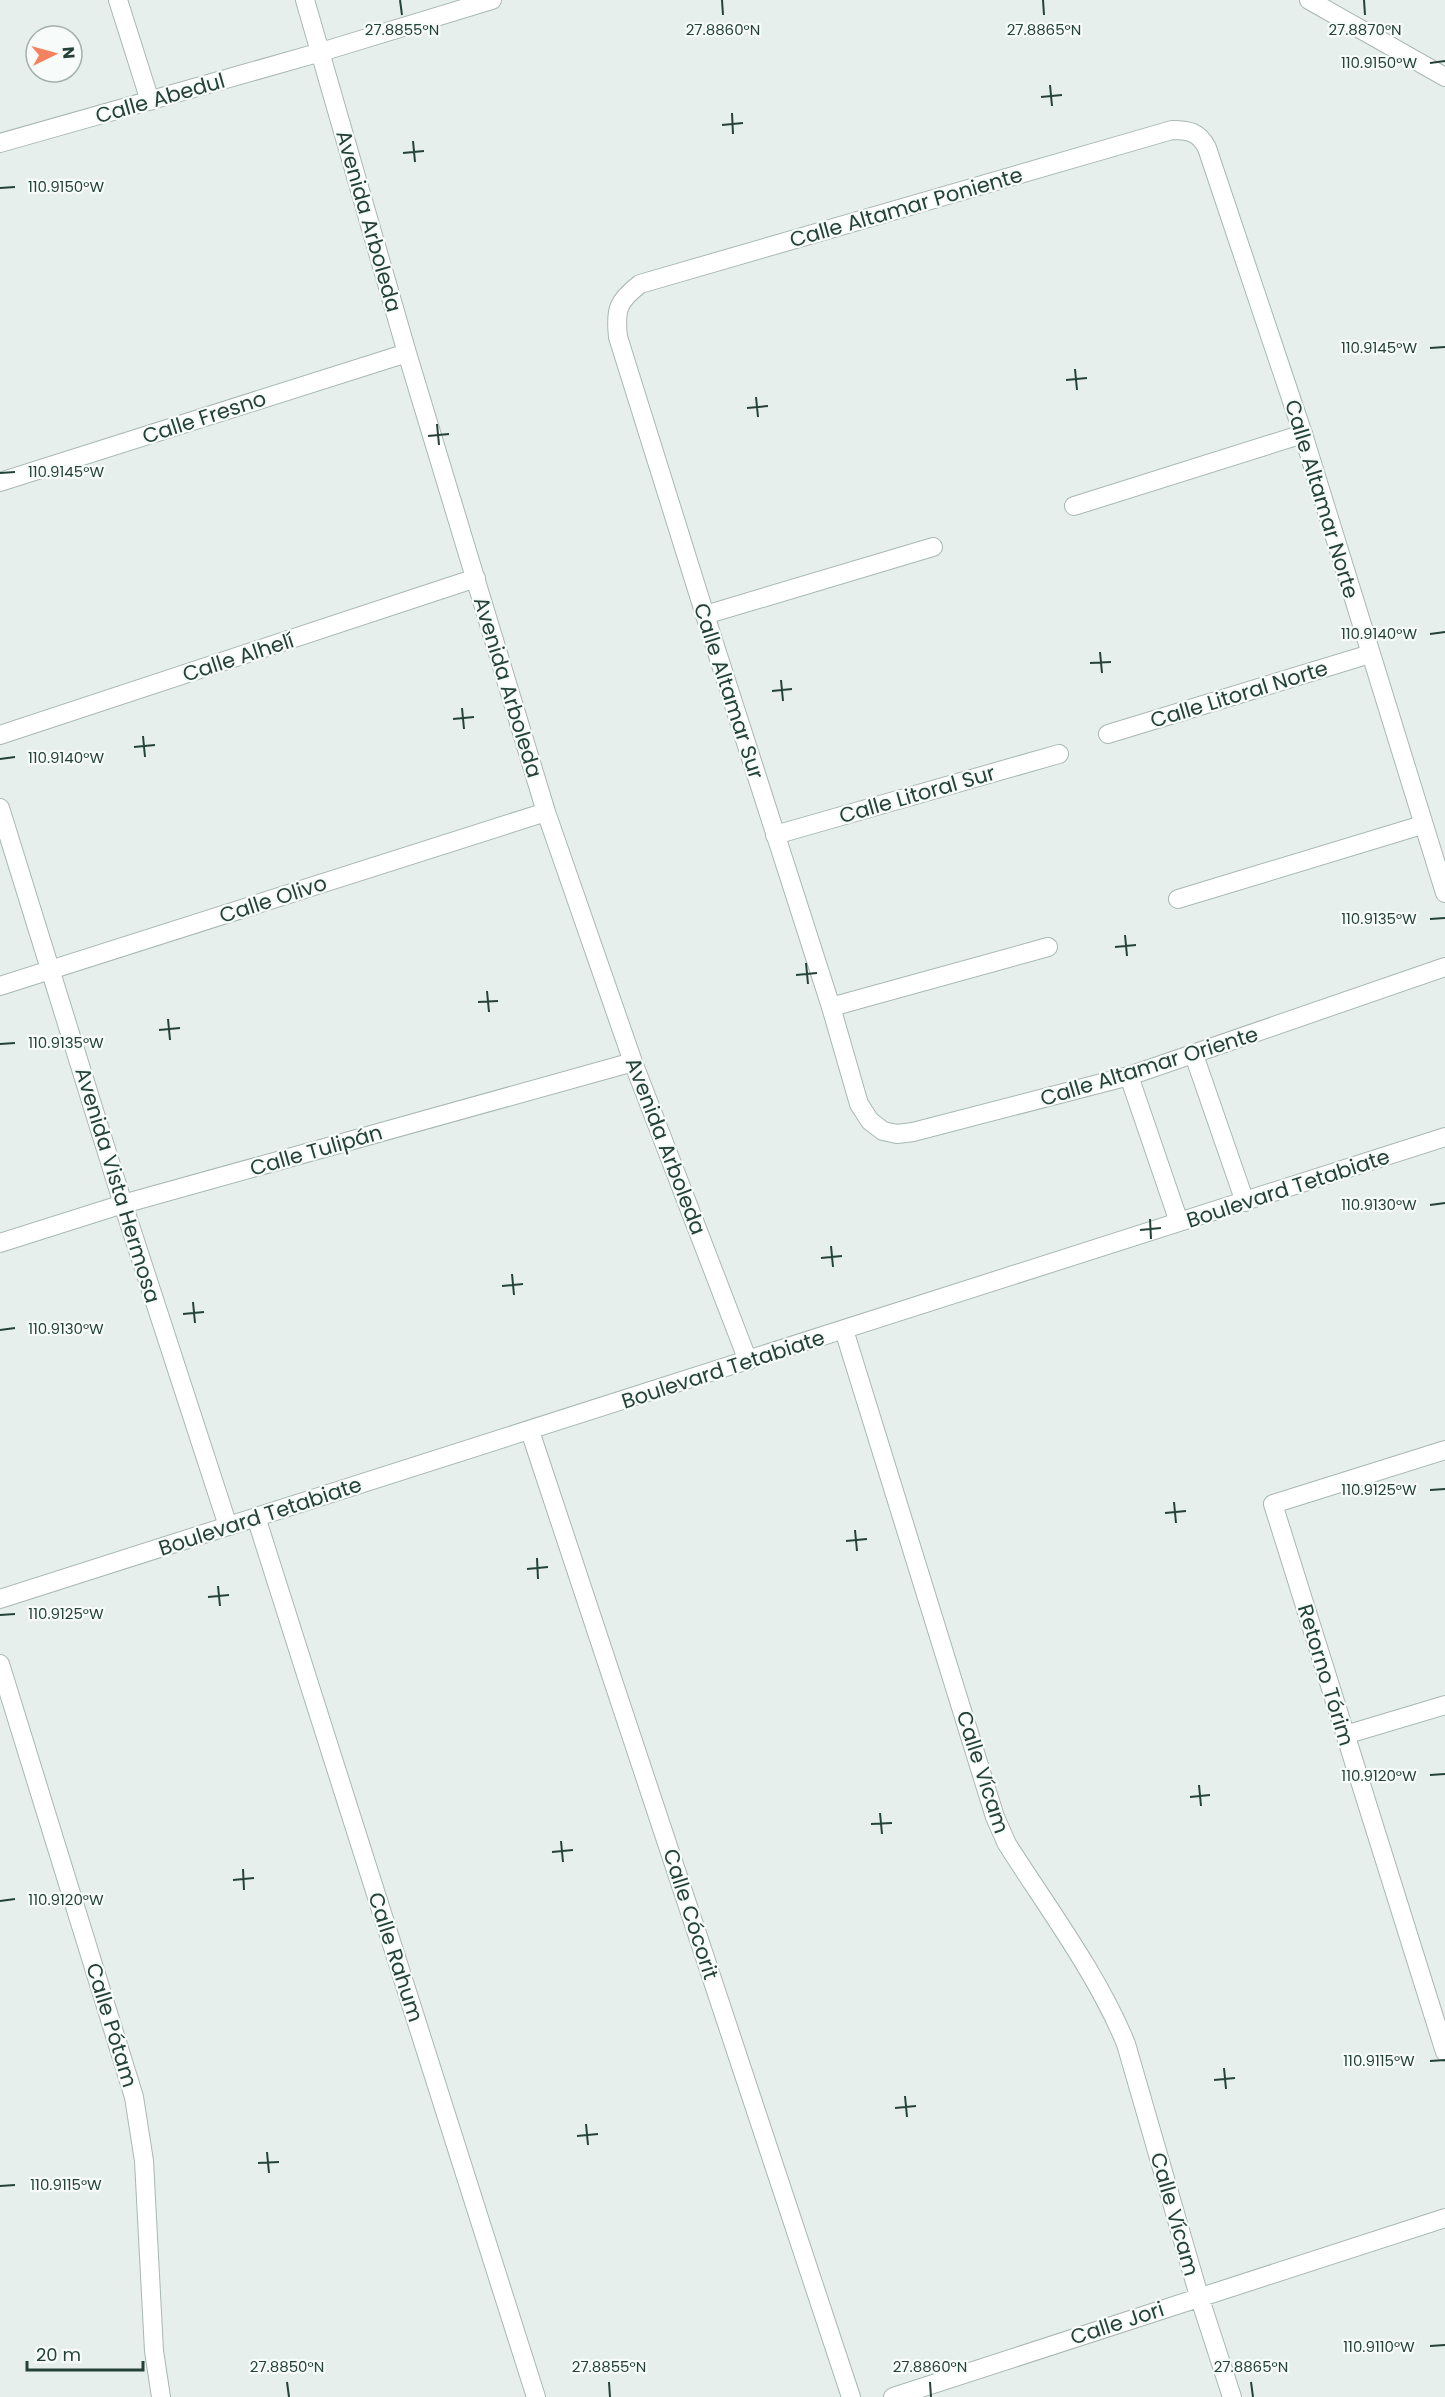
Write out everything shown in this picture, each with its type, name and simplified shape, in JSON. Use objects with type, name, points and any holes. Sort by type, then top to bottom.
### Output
[{"type":"street","points":[[118,0],[150,101]]},
{"type":"street","name":"Avenida Arboleda","points":[[305,0],[546,812],[633,1062],[748,1361]]},
{"type":"street","name":"Calle Abedul","points":[[0,143],[321,52],[492,0]]},
{"type":"street","points":[[1309,0],[1445,77]]},
{"type":"street","name":"Calle Altamar Poniente","points":[[640,284],[1172,130]]},
{"type":"street","name":"Calle Altamar Norte","points":[[1172,130],[1187,130],[1196,134],[1207,148],[1302,434],[1445,893]]},
{"type":"street","name":"Calle Altamar Sur","points":[[640,284],[628,293],[618,306],[616,321],[618,337],[831,1007],[859,1104]]},
{"type":"street","name":"Calle Fresno","points":[[0,482],[408,353]]},
{"type":"street","points":[[1074,506],[1302,434]]},
{"type":"street","points":[[705,615],[933,547]]},
{"type":"street","name":"Calle Alhelí","points":[[0,735],[476,578]]},
{"type":"street","name":"Calle Litoral Norte","points":[[1108,734],[1370,654]]},
{"type":"street","name":"Calle Litoral Sur","points":[[775,835],[1059,754]]},
{"type":"street","name":"Avenida Vista Hermosa","points":[[0,808],[123,1204],[228,1526]]},
{"type":"street","name":"Calle Olivo","points":[[0,986],[546,812]]},
{"type":"street","points":[[1178,899],[1422,825]]},
{"type":"street","points":[[831,1007],[1048,947]]},
{"type":"street","name":"Calle Altamar Oriente","points":[[859,1104],[870,1121],[883,1131],[897,1134],[913,1132],[1129,1076],[1445,967]]},
{"type":"street","points":[[1194,1055],[1245,1202]]},
{"type":"street","name":"Calle Tulipán","points":[[0,1243],[123,1204],[633,1062]]},
{"type":"street","points":[[1129,1076],[1179,1222]]},
{"type":"street","name":"Boulevard Tetabiate","points":[[0,1599],[1445,1137]]},
{"type":"street","name":"Calle Vícam","points":[[844,1330],[995,1817],[1007,1844],[1103,1996],[1119,2026],[1199,2296],[1232,2397]]},
{"type":"street","name":"Calle Cócorit","points":[[530,1431],[851,2397]]},
{"type":"street","name":"Retorno Tórim","points":[[1445,1450],[1273,1504],[1445,2052]]},
{"type":"street","name":"Calle Rahum","points":[[256,1517],[536,2397]]},
{"type":"street","name":"Calle Pótam","points":[[0,1664],[134,2097],[144,2161],[154,2351],[161,2397]]},
{"type":"street","points":[[1345,1735],[1445,1705]]},
{"type":"street","name":"Calle Jori","points":[[893,2397],[1445,2218]]}]
